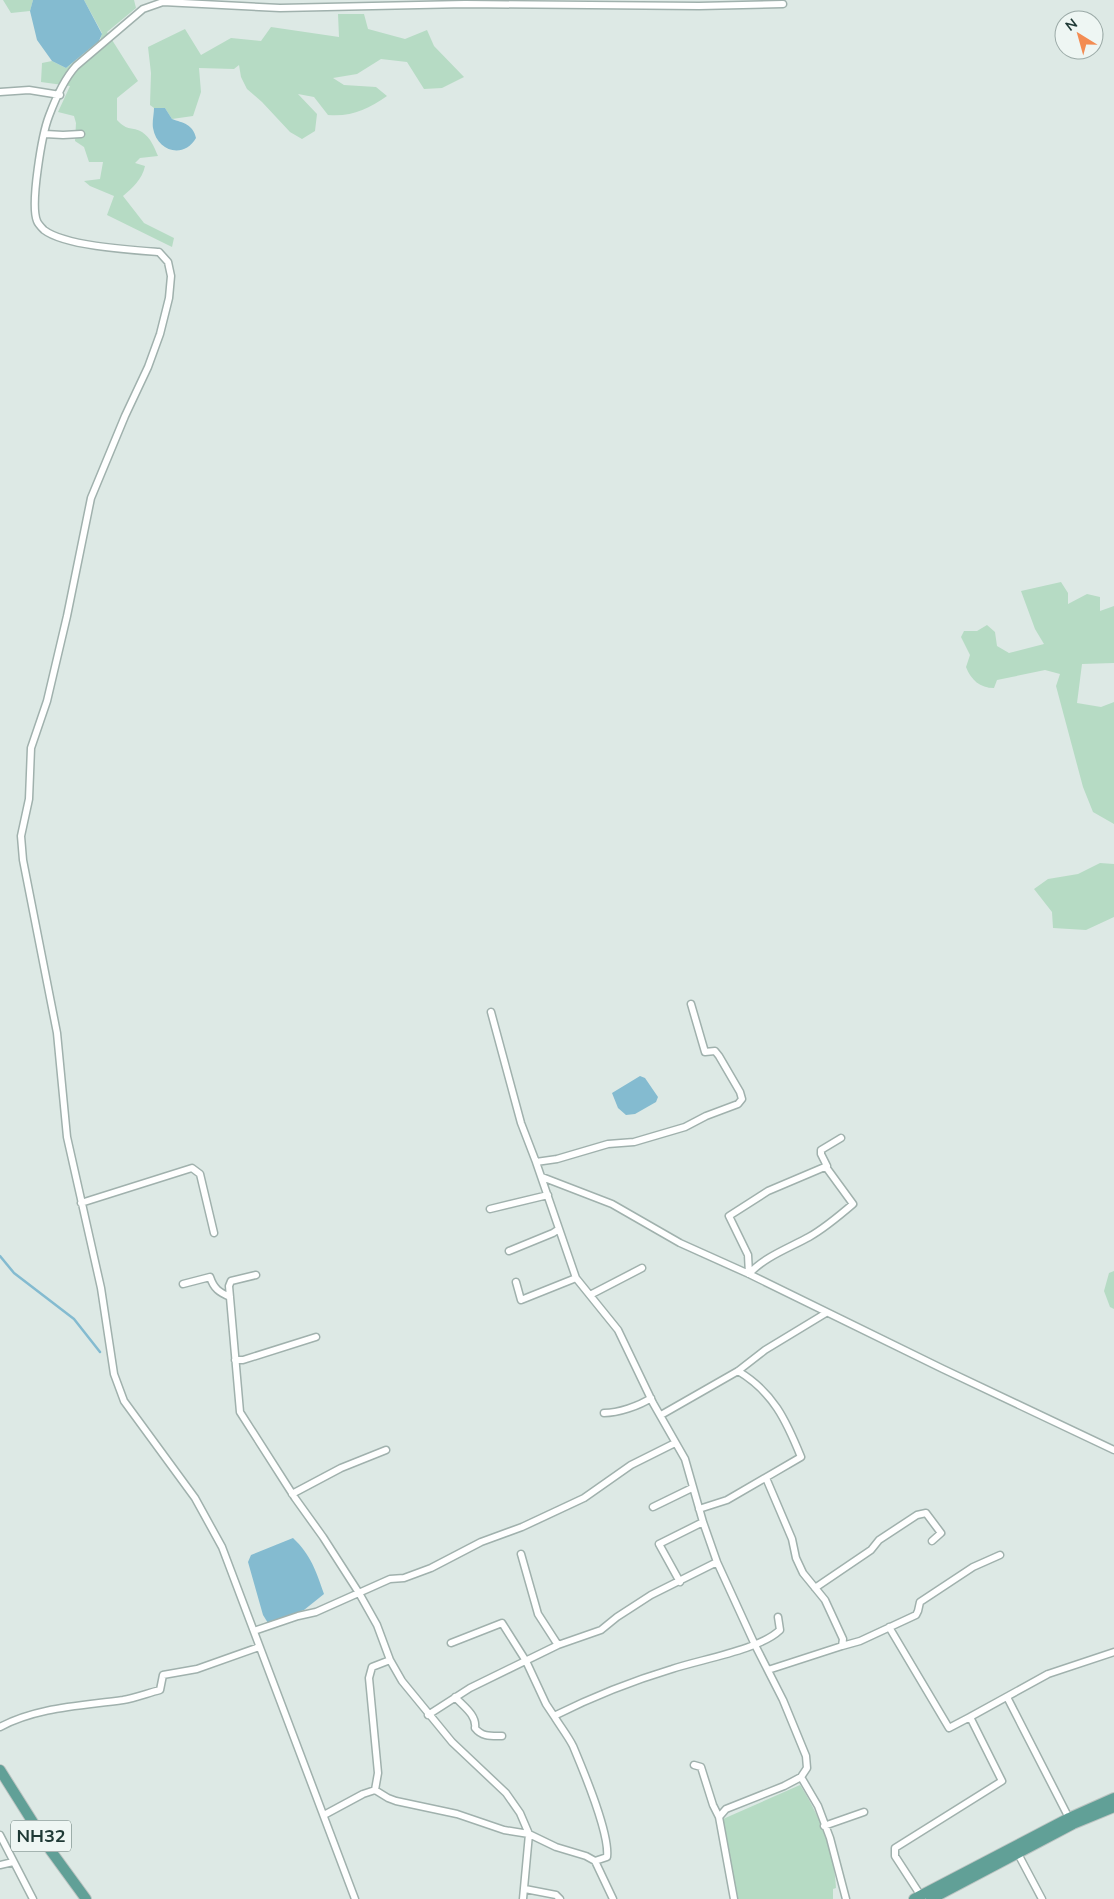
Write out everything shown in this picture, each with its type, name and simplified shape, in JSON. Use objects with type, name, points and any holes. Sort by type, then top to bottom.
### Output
[{"type":"main road","name":"NH32","points":[[0,1770],[77,1894],[86,1899]]},
{"type":"main road","points":[[922,1898],[1114,1798]]},
{"type":"main road","points":[[1071,1821],[1114,1807]]},
{"type":"street","points":[[355,1899],[324,1815],[305,1771],[222,1547],[194,1498],[124,1401],[114,1374],[101,1288],[67,1137],[57,1033],[23,860],[21,836],[29,799],[31,748],[47,700],[67,616],[91,498],[125,416],[148,367],[160,334],[169,298],[170,276],[168,262],[159,252],[90,245],[56,236],[43,230],[36,221],[36,185],[45,134],[49,117],[69,74],[76,66],[143,9],[163,1],[280,8],[322,3],[699,6],[783,4]]},
{"type":"street","points":[[0,92],[29,90],[60,95]]},
{"type":"street","points":[[45,134],[81,134]]},
{"type":"street","points":[[536,1162],[557,1159],[608,1144],[634,1142],[685,1126],[738,1104],[742,1098],[740,1092],[719,1056],[715,1051],[705,1052],[691,1004]]},
{"type":"street","points":[[491,1012],[520,1123],[542,1177],[576,1278],[618,1330],[651,1398],[685,1459],[692,1488],[717,1562],[806,1756],[807,1768],[801,1777],[784,1786],[726,1809],[720,1817]]},
{"type":"street","points":[[748,1274],[758,1264],[780,1254],[828,1224],[853,1204],[826,1167],[820,1150],[841,1138]]},
{"type":"street","points":[[748,1274],[748,1255],[729,1216],[768,1191],[826,1167]]},
{"type":"street","points":[[81,1203],[192,1168],[200,1174],[214,1233]]},
{"type":"street","points":[[542,1177],[612,1204],[680,1243],[1114,1450]]},
{"type":"street","points":[[490,1209],[548,1195]]},
{"type":"street","points":[[509,1251],[554,1233],[559,1229]]},
{"type":"street","points":[[590,1295],[642,1268]]},
{"type":"street","points":[[256,1275],[231,1281],[230,1286],[240,1412],[292,1494],[323,1537],[359,1593],[377,1625],[390,1660],[402,1681],[458,1749],[506,1792],[520,1812],[529,1834],[523,1899]]},
{"type":"street","points":[[183,1284],[210,1277],[213,1285],[220,1292],[230,1297]]},
{"type":"street","points":[[516,1282],[521,1300],[576,1278]]},
{"type":"street","points":[[661,1415],[738,1371],[765,1350],[826,1313]]},
{"type":"street","points":[[235,1360],[243,1360],[316,1337]]},
{"type":"street","points":[[699,1509],[727,1500],[801,1457],[783,1415],[776,1404],[757,1385],[738,1371]]},
{"type":"street","points":[[604,1413],[614,1413],[651,1398]]},
{"type":"street","points":[[254,1631],[316,1612],[390,1579],[404,1578],[431,1568],[481,1542],[556,1512],[584,1498],[631,1465],[675,1443]]},
{"type":"street","points":[[292,1494],[328,1474],[386,1450]]},
{"type":"street","points":[[766,1478],[792,1539],[796,1558],[803,1573],[825,1600],[833,1615],[843,1639],[842,1646]]},
{"type":"street","points":[[653,1507],[692,1488]]},
{"type":"street","points":[[815,1588],[871,1550],[879,1540],[917,1515],[926,1513],[941,1533],[932,1541]]},
{"type":"street","points":[[680,1582],[659,1544],[703,1522]]},
{"type":"street","points":[[520,1554],[538,1614],[558,1645]]},
{"type":"street","points":[[768,1670],[860,1641],[916,1616],[920,1602],[973,1567],[1000,1555]]},
{"type":"street","points":[[428,1714],[455,1697],[558,1645],[601,1630],[651,1595],[717,1562]]},
{"type":"street","points":[[554,1716],[616,1688],[670,1669],[755,1645],[775,1635],[780,1630],[778,1617]]},
{"type":"street","points":[[451,1643],[502,1622],[526,1661],[546,1704],[572,1745],[591,1793],[608,1847],[607,1857],[595,1861]]},
{"type":"street","points":[[889,1627],[949,1728],[1048,1674],[1114,1652]]},
{"type":"street","points":[[0,1727],[17,1718],[76,1705],[125,1700],[160,1690],[162,1675],[197,1669],[259,1646]]},
{"type":"street","points":[[376,1790],[378,1773],[369,1678],[372,1667],[390,1660]]},
{"type":"street","points":[[455,1697],[473,1716],[476,1722],[475,1728],[479,1733],[488,1736],[502,1736]]},
{"type":"street","points":[[1007,1697],[1071,1821]]},
{"type":"street","points":[[922,1898],[894,1856],[896,1848],[1002,1781],[970,1717]]},
{"type":"street","points":[[694,1765],[701,1768],[713,1806],[720,1817],[734,1899]]},
{"type":"street","points":[[801,1777],[818,1806],[846,1899]]},
{"type":"street","points":[[324,1815],[363,1794],[376,1790],[396,1801],[457,1814],[504,1830],[529,1834],[595,1861],[610,1898]]},
{"type":"street","points":[[824,1826],[864,1812]]},
{"type":"street","points":[[0,1835],[33,1899]]},
{"type":"street","points":[[1016,1850],[1042,1899]]},
{"type":"street","points":[[0,1865],[13,1862]]},
{"type":"street","points":[[525,1889],[556,1895],[560,1899]]},
{"type":"green space","points":[[3,0],[33,0],[30,11],[11,13]]},
{"type":"green space","points":[[84,0],[134,0],[136,8],[107,32],[138,81],[117,98],[117,120],[124,126],[139,130],[145,134],[158,156],[140,158],[135,163],[145,166],[144,171],[136,183],[123,196],[144,223],[174,238],[172,247],[107,215],[114,196],[90,186],[84,181],[100,179],[103,162],[89,162],[84,147],[75,141],[76,123],[74,116],[58,112],[70,86],[41,82],[42,63],[52,61],[66,68],[100,41],[102,33]]},
{"type":"green space","points":[[338,14],[364,14],[368,29],[405,39],[427,30],[434,46],[464,77],[442,88],[424,89],[407,62],[381,59],[357,74],[333,78],[344,85],[376,87],[387,96],[366,108],[345,115],[328,115],[314,97],[298,94],[317,114],[315,131],[302,139],[290,132],[247,89],[241,77],[239,65],[234,69],[199,68],[201,92],[193,116],[172,119],[165,108],[154,108],[150,105],[151,73],[148,47],[185,29],[201,55],[231,38],[261,41],[271,27],[339,37]]},
{"type":"green space","points":[[1061,582],[1068,593],[1068,604],[1087,594],[1100,597],[1100,611],[1114,606],[1114,663],[1082,664],[1077,703],[1101,707],[1114,702],[1114,824],[1093,812],[1083,787],[1056,686],[1060,674],[1045,670],[997,680],[994,688],[989,688],[980,685],[971,676],[966,667],[970,655],[961,637],[964,631],[977,631],[987,625],[995,632],[997,646],[1009,653],[1044,644],[1035,629],[1021,591]]},
{"type":"green space","points":[[1100,863],[1114,864],[1114,917],[1086,930],[1053,928],[1052,912],[1034,889],[1048,879],[1078,874]]},
{"type":"green space","points":[[1114,1271],[1114,1309],[1110,1307],[1104,1291],[1109,1273]]},
{"type":"green space","points":[[800,1785],[814,1808],[825,1834],[833,1861],[836,1888],[833,1889],[833,1899],[738,1899],[723,1819]]},
{"type":"water","points":[[33,0],[84,0],[102,34],[99,41],[66,68],[52,61],[37,40],[30,11]]},
{"type":"water","points":[[154,108],[165,108],[172,119],[184,123],[193,130],[196,138],[191,145],[185,149],[172,150],[160,143],[153,128]]},
{"type":"water","points":[[640,1076],[645,1078],[658,1097],[656,1102],[635,1114],[626,1115],[618,1108],[612,1093]]},
{"type":"water","points":[[293,1538],[309,1557],[324,1594],[304,1610],[268,1623],[263,1615],[248,1562],[251,1555]]},
{"type":"waterway","points":[[0,1256],[14,1273],[74,1319],[100,1352]]}]
